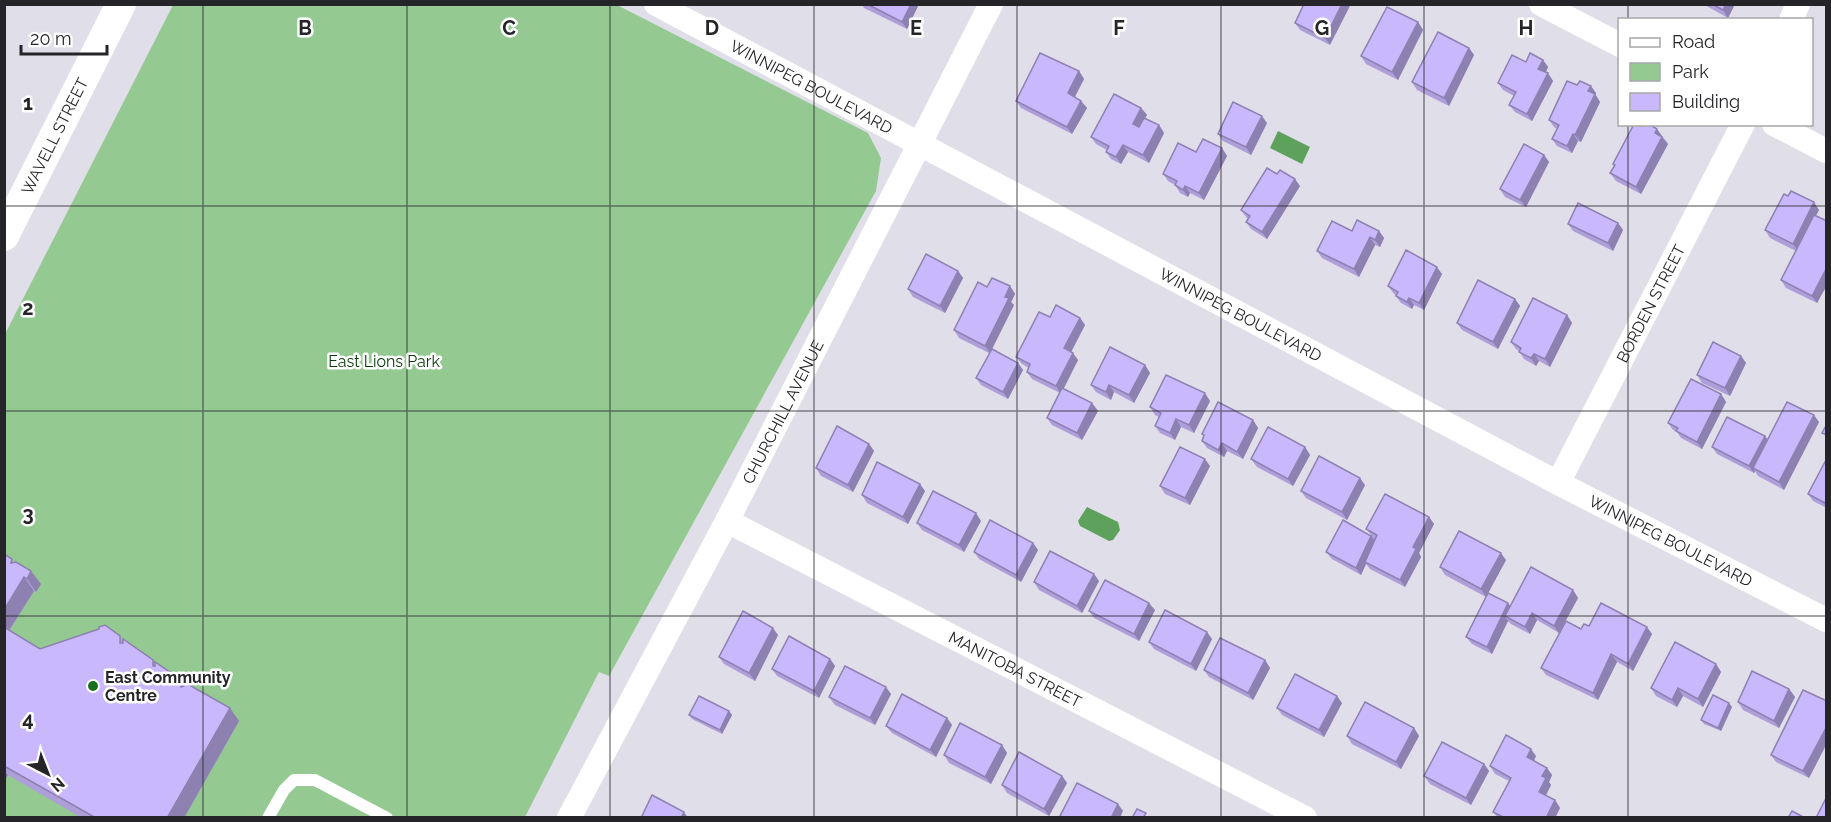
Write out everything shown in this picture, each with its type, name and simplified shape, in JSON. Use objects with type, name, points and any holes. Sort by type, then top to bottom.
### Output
[{"type":"street","name":"WAVELL STREET","points":[[4,236],[121,4]]},
{"type":"street","name":"WINNIPEG BOULEVARD","points":[[656,4],[1558,483],[1827,620]]},
{"type":"street","name":"CHURCHILL AVENUE","points":[[569,818],[727,521],[991,4]]},
{"type":"street","points":[[1541,4],[1618,44]]},
{"type":"street","points":[[1792,18],[1798,4]]},
{"type":"street","name":"BORDEN STREET","points":[[1558,483],[1742,126]]},
{"type":"street","points":[[1778,126],[1827,151]]},
{"type":"street","name":"MANITOBA STREET","points":[[727,521],[1305,818]]},
{"type":"lane","points":[[268,818],[284,790],[294,780],[315,780],[387,818]]},
{"type":"green space","name":"East Lions Park","points":[[173,5],[617,5],[868,133],[881,158],[876,191],[609,676],[599,672],[525,817],[5,817],[4,336]]},
{"type":"shaded area","points":[[1278,131],[1310,147],[1302,164],[1270,148]]},
{"type":"shaded area","points":[[1087,507],[1118,522],[1120,530],[1113,540],[1109,541],[1080,526],[1078,521]]},
{"type":"building","points":[[867,4],[911,4],[902,22]]},
{"type":"building","points":[[1304,4],[1342,4],[1325,38],[1295,23]]},
{"type":"building","points":[[1712,4],[1726,4],[1723,10]]},
{"type":"building","points":[[1387,7],[1418,22],[1392,72],[1361,56]]},
{"type":"building","points":[[1438,32],[1469,48],[1444,98],[1412,82]]},
{"type":"building","points":[[1040,53],[1079,71],[1068,93],[1081,101],[1067,127],[1016,101]]},
{"type":"building","points":[[1530,53],[1543,60],[1538,69],[1548,73],[1527,114],[1509,105],[1516,92],[1498,83],[1512,55],[1526,62]]},
{"type":"building","points":[[1567,81],[1577,85],[1580,81],[1591,86],[1588,91],[1595,94],[1575,135],[1573,134],[1567,146],[1552,139],[1559,125],[1549,120]]},
{"type":"building","points":[[1114,94],[1141,108],[1133,124],[1139,127],[1144,118],[1159,125],[1143,155],[1123,145],[1116,157],[1106,152],[1109,146],[1091,137]]},
{"type":"building","points":[[1233,102],[1262,116],[1246,147],[1218,134]]},
{"type":"building","points":[[1633,126],[1652,126],[1657,129],[1655,133],[1662,137],[1636,187],[1610,173],[1615,165],[1613,164]]},
{"type":"building","points":[[1203,139],[1222,148],[1199,193],[1185,186],[1183,190],[1175,185],[1177,181],[1163,174],[1178,143],[1196,152]]},
{"type":"building","points":[[1524,144],[1544,155],[1520,200],[1500,189]]},
{"type":"building","points":[[1267,168],[1277,174],[1280,170],[1295,179],[1262,232],[1246,222],[1250,216],[1241,210]]},
{"type":"building","points":[[1791,191],[1814,202],[1793,244],[1765,230],[1784,194],[1788,196]]},
{"type":"building","points":[[1578,203],[1618,223],[1608,243],[1568,224]]},
{"type":"building","points":[[1814,215],[1827,221],[1827,267],[1812,296],[1781,280]]},
{"type":"building","points":[[1357,220],[1379,231],[1375,240],[1370,237],[1354,269],[1317,251],[1332,221],[1352,231]]},
{"type":"building","points":[[1406,250],[1437,267],[1419,303],[1409,298],[1407,302],[1396,296],[1398,292],[1388,286]]},
{"type":"building","points":[[926,254],[958,271],[940,306],[908,289]]},
{"type":"building","points":[[992,278],[1010,286],[1005,297],[1009,298],[985,346],[954,330],[978,282],[987,287]]},
{"type":"building","points":[[1478,280],[1515,299],[1493,342],[1457,323]]},
{"type":"building","points":[[1533,298],[1567,315],[1545,359],[1534,354],[1531,358],[1519,352],[1521,348],[1511,342]]},
{"type":"building","points":[[1056,305],[1080,318],[1064,348],[1073,353],[1056,386],[1027,372],[1030,364],[1016,357],[1039,312],[1050,317]]},
{"type":"building","points":[[1713,342],[1741,356],[1725,388],[1697,375]]},
{"type":"building","points":[[1110,347],[1145,365],[1129,395],[1109,385],[1106,392],[1091,385]]},
{"type":"building","points":[[992,349],[1018,363],[1003,392],[976,378]]},
{"type":"building","points":[[1166,375],[1205,393],[1189,425],[1176,419],[1170,433],[1155,426],[1161,413],[1150,407]]},
{"type":"building","points":[[1691,379],[1721,394],[1697,442],[1676,431],[1678,428],[1668,423]]},
{"type":"building","points":[[1062,388],[1092,403],[1077,433],[1047,418]]},
{"type":"building","points":[[1218,402],[1253,420],[1237,452],[1222,443],[1218,450],[1202,441],[1204,435],[1202,434]]},
{"type":"building","points":[[1787,402],[1814,415],[1779,482],[1753,468]]},
{"type":"building","points":[[1727,417],[1765,436],[1749,466],[1712,447]]},
{"type":"building","points":[[1827,424],[1827,435],[1822,433]]},
{"type":"building","points":[[837,426],[869,444],[848,485],[816,468]]},
{"type":"building","points":[[1268,427],[1305,447],[1288,479],[1251,459]]},
{"type":"building","points":[[1180,447],[1205,459],[1185,498],[1160,486]]},
{"type":"building","points":[[1319,456],[1360,478],[1342,512],[1301,491]]},
{"type":"building","points":[[1827,458],[1827,504],[1808,494]]},
{"type":"building","points":[[877,462],[920,484],[903,517],[862,495]]},
{"type":"building","points":[[933,491],[976,513],[959,545],[917,523]]},
{"type":"building","points":[[1385,494],[1429,517],[1413,547],[1416,549],[1400,580],[1365,562],[1377,535],[1366,529]]},
{"type":"building","points":[[990,520],[1033,543],[1016,575],[974,552]]},
{"type":"building","points":[[1343,520],[1371,536],[1356,568],[1326,552]]},
{"type":"building","points":[[1459,531],[1501,553],[1481,589],[1440,567]]},
{"type":"building","points":[[1050,551],[1094,574],[1077,606],[1034,582]]},
{"type":"building","points":[[4,554],[12,559],[11,563],[16,562],[31,571],[27,579],[24,577],[4,610]]},
{"type":"building","points":[[1531,567],[1573,590],[1554,626],[1532,613],[1525,627],[1505,616]]},
{"type":"building","points":[[1105,580],[1149,603],[1134,634],[1089,611]]},
{"type":"building","points":[[1488,593],[1508,603],[1487,647],[1466,637]]},
{"type":"building","points":[[1601,603],[1647,627],[1628,664],[1611,654],[1593,693],[1541,668],[1566,621],[1581,629],[1584,624],[1589,626]]},
{"type":"building","points":[[1165,610],[1207,632],[1191,664],[1149,642]]},
{"type":"building","points":[[743,611],[773,628],[749,673],[719,657]]},
{"type":"building","name":"East Community Centre","points":[[105,625],[120,636],[120,643],[123,643],[123,639],[153,660],[153,666],[155,662],[180,679],[181,687],[184,686],[184,682],[230,708],[167,818],[96,818],[4,766],[4,627],[40,649]]},
{"type":"building","points":[[789,636],[830,659],[814,691],[772,669]]},
{"type":"building","points":[[1220,638],[1265,660],[1248,693],[1204,670]]},
{"type":"building","points":[[1675,642],[1716,664],[1698,699],[1678,688],[1672,700],[1651,688]]},
{"type":"building","points":[[845,666],[886,687],[870,718],[829,697]]},
{"type":"building","points":[[1752,671],[1789,689],[1774,721],[1738,702]]},
{"type":"building","points":[[1295,674],[1337,696],[1319,730],[1277,708]]},
{"type":"building","points":[[1803,690],[1827,701],[1827,726],[1803,771],[1771,755]]},
{"type":"building","points":[[902,694],[947,718],[930,750],[886,726]]},
{"type":"building","points":[[1713,695],[1729,703],[1718,728],[1701,720]]},
{"type":"building","points":[[699,696],[729,711],[720,730],[689,715]]},
{"type":"building","points":[[1365,702],[1414,728],[1396,762],[1347,736]]},
{"type":"building","points":[[960,723],[1002,745],[985,777],[944,755]]},
{"type":"building","points":[[1506,735],[1531,749],[1527,757],[1547,768],[1542,776],[1546,778],[1539,792],[1555,800],[1546,818],[1505,818],[1493,812],[1511,778],[1490,766]]},
{"type":"building","points":[[1442,742],[1484,764],[1466,798],[1424,776]]},
{"type":"building","points":[[1019,752],[1062,776],[1044,809],[1002,785]]},
{"type":"building","points":[[1077,783],[1118,804],[1111,818],[1064,818],[1060,816]]},
{"type":"building","points":[[652,795],[684,812],[681,818],[641,818]]},
{"type":"building","points":[[1827,796],[1827,818],[1816,818]]},
{"type":"building","points":[[1137,809],[1146,813],[1143,818],[1132,818]]},
{"type":"building","points":[[1792,811],[1805,818],[1788,818]]},
{"type":"place","name":"East Community Centre","points":[[93,686]]}]
